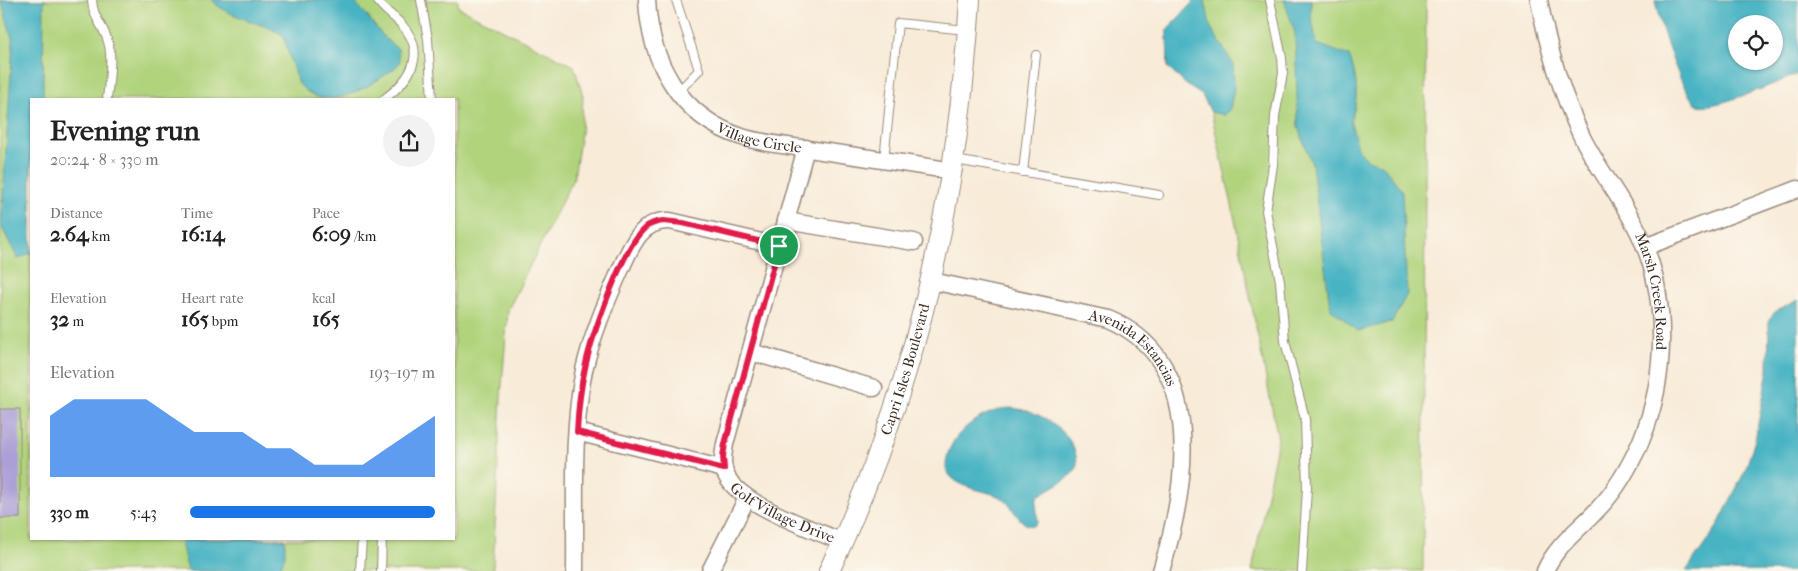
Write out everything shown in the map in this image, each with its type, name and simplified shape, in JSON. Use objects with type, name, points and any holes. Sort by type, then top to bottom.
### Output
[{"type":"street","name":"Village Circle","points":[[647,0],[651,38],[663,71],[677,93],[699,115],[728,132],[756,140],[884,160],[954,166]]},
{"type":"street","name":"Capri Isles Boulevard","points":[[830,571],[871,478],[893,416],[932,281],[954,166],[970,0]]},
{"type":"street","name":"Marsh Creek Road","points":[[1539,0],[1549,49],[1568,105],[1597,165],[1630,216],[1645,247],[1658,294],[1661,343],[1659,373],[1648,421],[1634,457],[1612,492],[1554,554],[1545,571]]},
{"type":"street","points":[[806,148],[786,221],[914,242]]},
{"type":"street","points":[[1645,247],[1798,189]]},
{"type":"street","points":[[575,571],[577,432],[582,383],[595,330],[624,261],[644,228],[654,222],[670,221],[779,246]]},
{"type":"street","name":"Golf Village Drive","points":[[786,221],[725,444],[723,456],[724,469],[733,486],[747,498],[843,542]]},
{"type":"street","name":"Avenida Estancias","points":[[932,281],[1108,319],[1133,332],[1157,354],[1170,376],[1176,395],[1181,446],[1177,510],[1161,571]]},
{"type":"street","points":[[751,352],[874,388]]},
{"type":"street","points":[[577,432],[724,469]]},
{"type":"street","points":[[710,571],[747,498]]},
{"type":"lane","points":[[92,0],[94,15],[107,36],[109,49],[107,98]]},
{"type":"lane","points":[[378,0],[407,32],[414,55],[413,66],[407,78],[385,98]]},
{"type":"lane","points":[[421,0],[428,39],[432,98]]},
{"type":"lane","points":[[676,0],[699,70],[677,93]]},
{"type":"lane","points":[[1270,0],[1282,58],[1283,73],[1275,116],[1273,165],[1266,210],[1280,281],[1285,341],[1305,419],[1307,488],[1302,571]]},
{"type":"lane","points":[[884,160],[898,24],[968,30]]},
{"type":"lane","points":[[1023,172],[1036,55]]},
{"type":"lane","points":[[954,166],[1023,172],[1160,195]]},
{"type":"lane","points":[[360,571],[362,540]]},
{"type":"lane","points":[[381,571],[382,540]]},
{"type":"green space","points":[[0,0],[458,0],[458,7],[574,66],[583,96],[581,133],[574,177],[508,310],[501,397],[493,571],[0,571]]},
{"type":"green space","points":[[1195,0],[1426,0],[1423,571],[1252,571],[1278,439],[1232,205],[1211,112],[1202,95],[1188,86],[1168,68],[1167,30]]},
{"type":"water","points":[[1,0],[44,0],[43,98],[30,98],[30,253],[18,259],[1,226],[13,42]]},
{"type":"water","points":[[211,0],[352,0],[385,38],[398,49],[400,62],[382,77],[348,95],[337,98],[315,96],[297,81],[283,35],[227,12]]},
{"type":"water","points":[[1195,0],[1205,0],[1210,26],[1233,64],[1234,89],[1230,109],[1225,115],[1211,112],[1202,95],[1188,86],[1168,68],[1167,30]]},
{"type":"water","points":[[1284,0],[1311,0],[1311,16],[1317,44],[1349,56],[1354,71],[1356,88],[1355,105],[1350,120],[1359,151],[1368,160],[1383,165],[1402,191],[1407,294],[1392,322],[1358,331],[1330,308],[1312,164],[1298,127],[1295,33]]},
{"type":"water","points":[[1655,0],[1798,0],[1798,74],[1733,99],[1707,105],[1699,105],[1692,100],[1678,74]]},
{"type":"water","points":[[1798,300],[1798,571],[1686,571],[1717,527],[1745,471],[1755,440],[1768,370],[1769,319],[1775,312]]},
{"type":"water","points":[[1009,408],[1033,413],[1055,425],[1072,444],[1076,455],[1077,468],[1068,478],[1038,496],[1036,503],[1038,522],[1034,526],[1028,525],[1019,519],[1005,500],[993,494],[962,485],[950,476],[946,469],[947,457],[951,446],[966,427],[986,414]]},
{"type":"water","points":[[180,540],[285,540],[285,556],[279,571],[188,571]]},
{"type":"building","points":[[0,409],[20,409],[20,518],[0,518]]},
{"type":"route","points":[[670,221],[779,246],[725,444],[722,463],[724,469],[577,432],[582,383],[595,330],[624,261],[644,228],[654,222],[670,221]]}]
